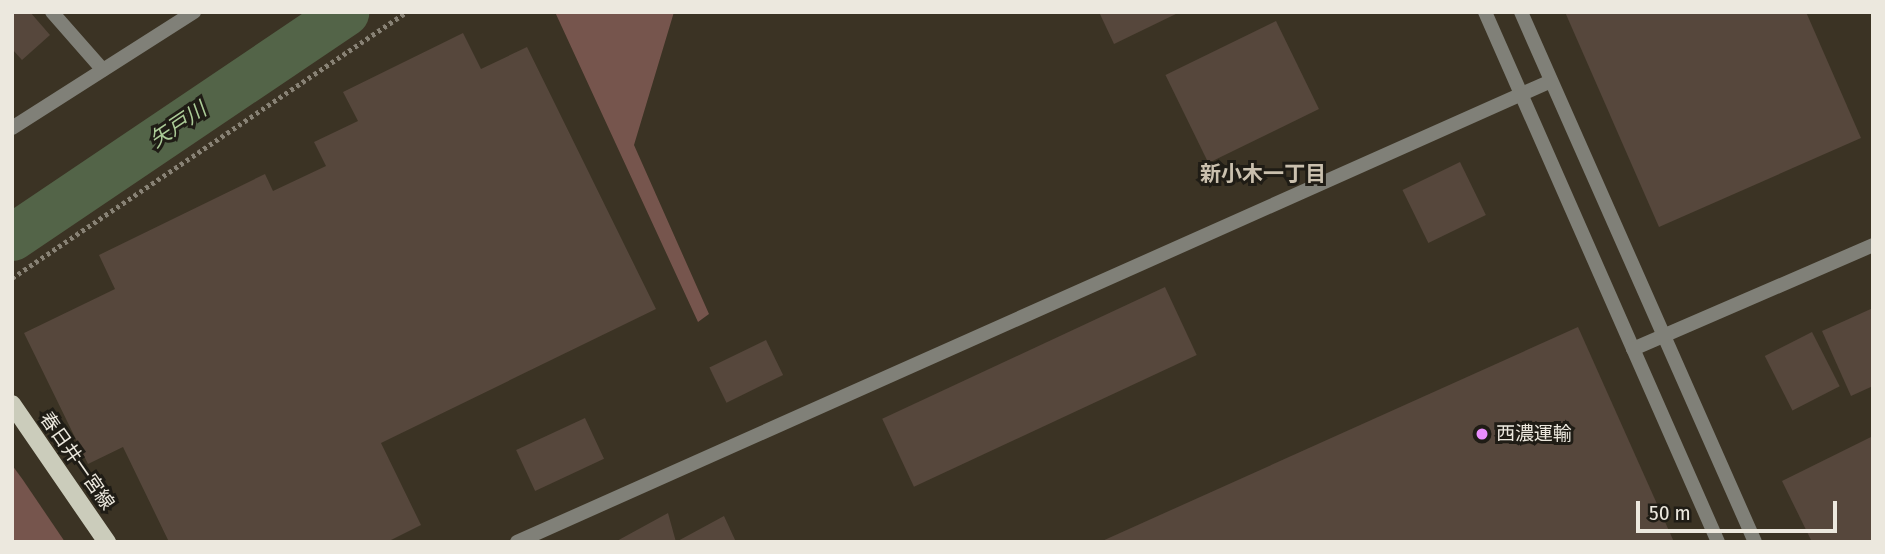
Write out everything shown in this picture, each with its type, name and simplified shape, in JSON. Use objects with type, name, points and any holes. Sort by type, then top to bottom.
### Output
[{"type":"main road","name":"春日井一宮線","points":[[12,404],[107,542]]},
{"type":"street","points":[[52,12],[103,70]]},
{"type":"street","points":[[12,128],[194,12]]},
{"type":"street","points":[[1485,12],[1718,542]]},
{"type":"street","points":[[1521,12],[1755,542]]},
{"type":"street","points":[[517,542],[1551,81]]},
{"type":"street","points":[[1633,349],[1873,245]]},
{"type":"path","points":[[12,278],[406,12]]},
{"type":"shaded area","points":[[555,12],[674,12],[634,145],[709,314],[698,322]]},
{"type":"shaded area","points":[[12,465],[23,480],[65,542],[12,542]]},
{"type":"building","points":[[12,12],[30,12],[50,35],[22,60],[12,49]]},
{"type":"building","points":[[1099,12],[1180,12],[1114,44]]},
{"type":"building","points":[[1565,12],[1806,12],[1861,138],[1659,227]]},
{"type":"building","points":[[1276,21],[1319,109],[1208,163],[1165,75]]},
{"type":"building","points":[[463,33],[481,69],[527,47],[656,309],[381,443],[421,525],[387,542],[169,542],[123,447],[88,464],[24,333],[115,289],[99,255],[265,174],[273,191],[326,166],[314,142],[358,121],[343,92]]},
{"type":"building","points":[[1460,162],[1486,215],[1428,243],[1402,190]]},
{"type":"building","points":[[1165,287],[1197,355],[914,487],[882,419]]},
{"type":"building","points":[[1873,308],[1873,386],[1851,396],[1822,331]]},
{"type":"building","name":"西濃運輸","points":[[1578,327],[1674,542],[1100,542]]},
{"type":"building","points":[[1812,332],[1840,386],[1792,410],[1765,356]]},
{"type":"building","points":[[766,340],[783,375],[726,403],[709,368]]},
{"type":"building","points":[[585,418],[604,459],[535,491],[516,450]]},
{"type":"building","points":[[1873,436],[1873,542],[1812,542],[1782,481]]},
{"type":"building","points":[[668,513],[676,542],[615,542]]},
{"type":"building","points":[[724,516],[736,542],[676,542]]},
{"type":"waterway","name":"矢戸川","points":[[12,237],[345,12]]},
{"type":"place","name":"西濃運輸","points":[[1482,434]]},
{"type":"district","name":"新小木一丁目","points":[[1263,174]]}]
